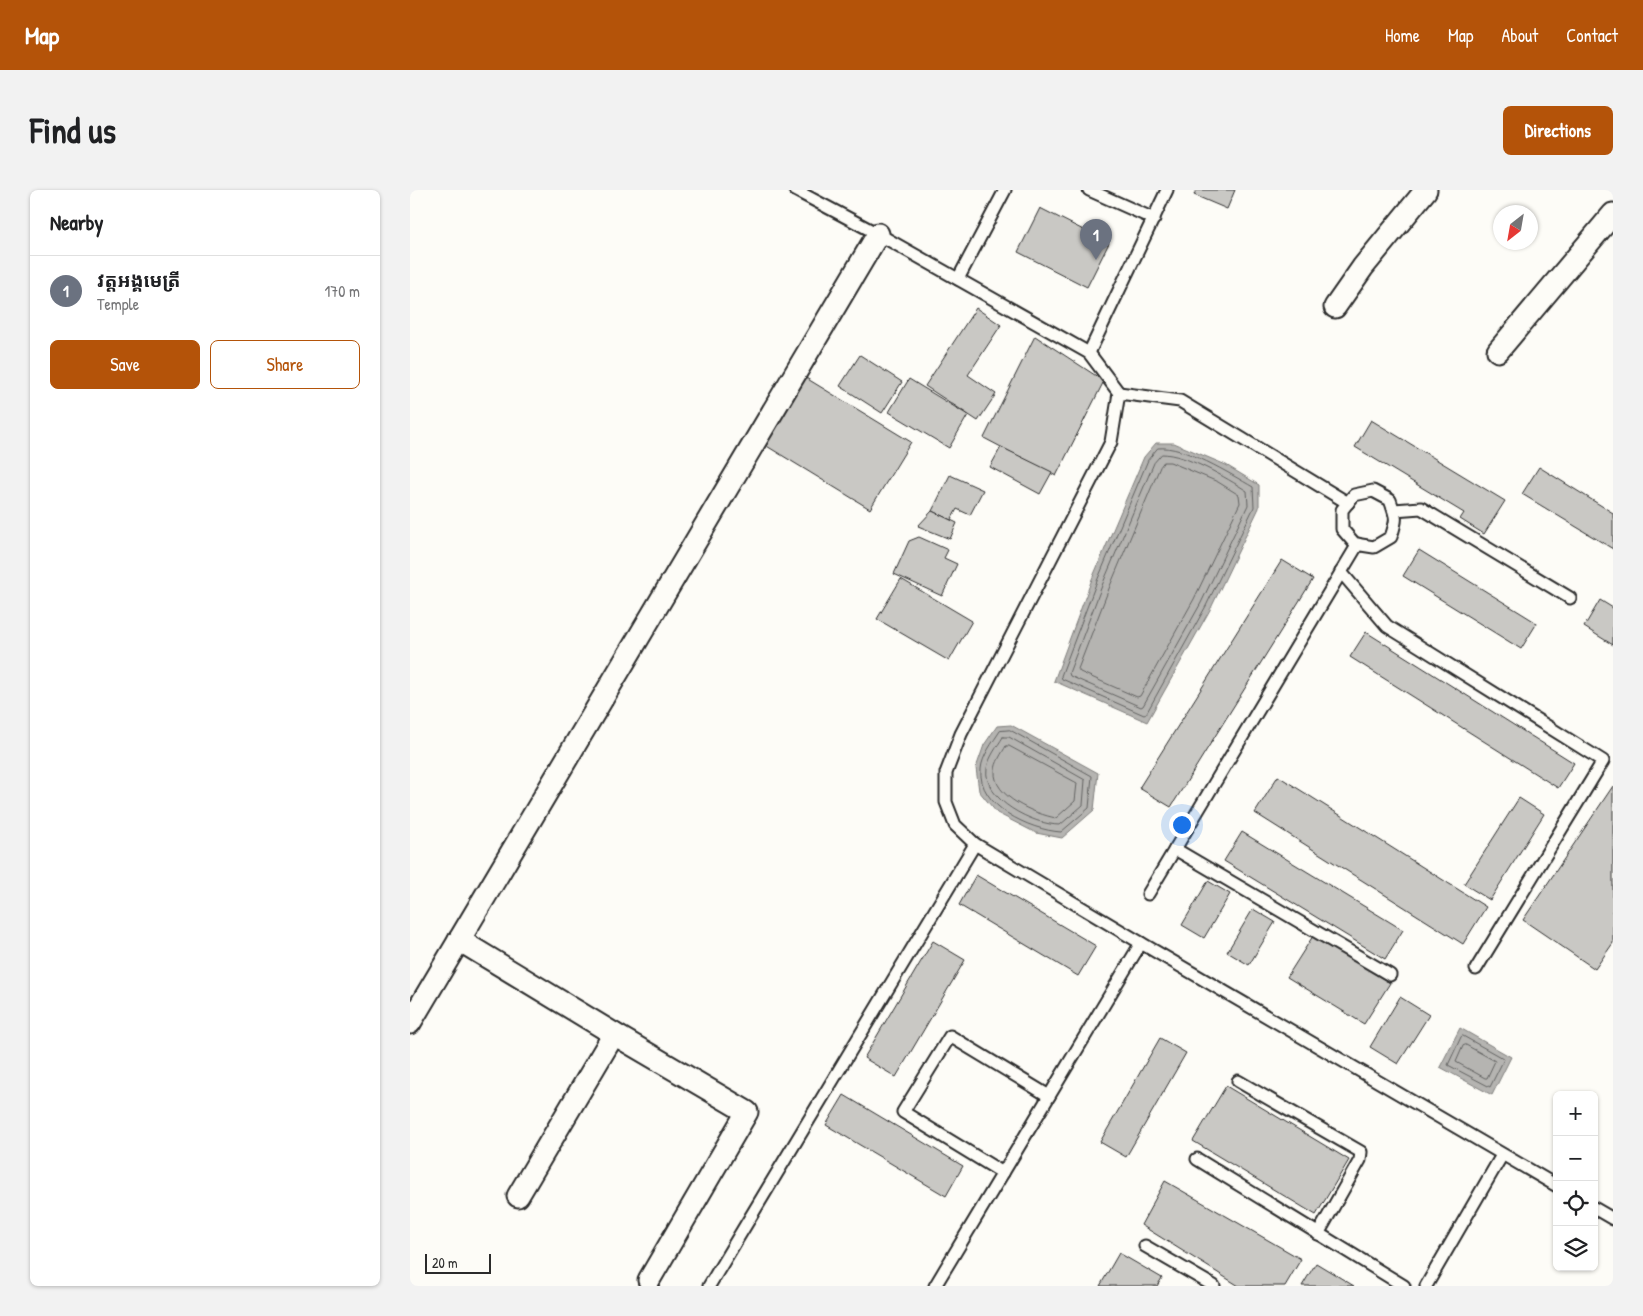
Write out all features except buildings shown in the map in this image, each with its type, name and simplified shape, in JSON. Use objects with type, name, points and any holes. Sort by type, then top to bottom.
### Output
[{"type":"street","points":[[1335,307],[1363,267],[1426,190]]},
{"type":"street","points":[[1498,350],[1613,214]]},
{"type":"street","points":[[410,1023],[878,234]]},
{"type":"street","points":[[459,940],[747,1112],[648,1280]]},
{"type":"street","points":[[518,1196],[614,1034]]},
{"type":"lane","points":[[796,190],[878,234],[1088,353],[1119,393],[1180,401],[1348,503]]},
{"type":"lane","points":[[958,279],[1005,190]]},
{"type":"lane","points":[[1089,190],[1154,219]]},
{"type":"lane","points":[[1088,353],[1167,190]]},
{"type":"lane","points":[[1119,393],[1112,442],[961,734],[946,773],[946,802],[955,825],[975,844],[1502,1156],[1553,1184]]},
{"type":"lane","points":[[1374,491],[1390,500],[1394,510],[1397,519],[1391,537],[1374,547],[1355,544],[1342,529],[1342,510],[1354,495],[1374,491]]},
{"type":"lane","points":[[1394,510],[1421,508],[1570,598]]},
{"type":"lane","points":[[1148,894],[1358,544]]},
{"type":"lane","points":[[1342,572],[1387,626],[1603,760],[1476,969]]},
{"type":"lane","points":[[710,1286],[975,844]]},
{"type":"lane","points":[[1175,848],[1390,975]]},
{"type":"lane","points":[[935,1286],[1141,943]]},
{"type":"lane","points":[[1003,1173],[904,1112],[914,1095],[950,1036],[1049,1096]]},
{"type":"lane","points":[[1238,1081],[1361,1152],[1360,1160],[1318,1234]]},
{"type":"lane","points":[[1426,1286],[1502,1156]]},
{"type":"lane","points":[[1197,1159],[1404,1286]]},
{"type":"lane","points":[[1598,1210],[1613,1218]]},
{"type":"lane","points":[[1145,1246],[1214,1286]]},
{"type":"water","points":[[1156,443],[1174,443],[1226,465],[1259,485],[1259,508],[1211,608],[1147,722],[1054,681],[1092,579],[1144,457]]},
{"type":"water","points":[[1011,725],[1098,773],[1094,810],[1062,838],[1036,833],[997,813],[979,791],[976,768],[984,745],[997,726]]},
{"type":"water","points":[[1460,1028],[1511,1057],[1492,1095],[1440,1067]]},
{"type":"place","name":"វត្តអង្គមេត្រី","points":[[1096,260]]}]
